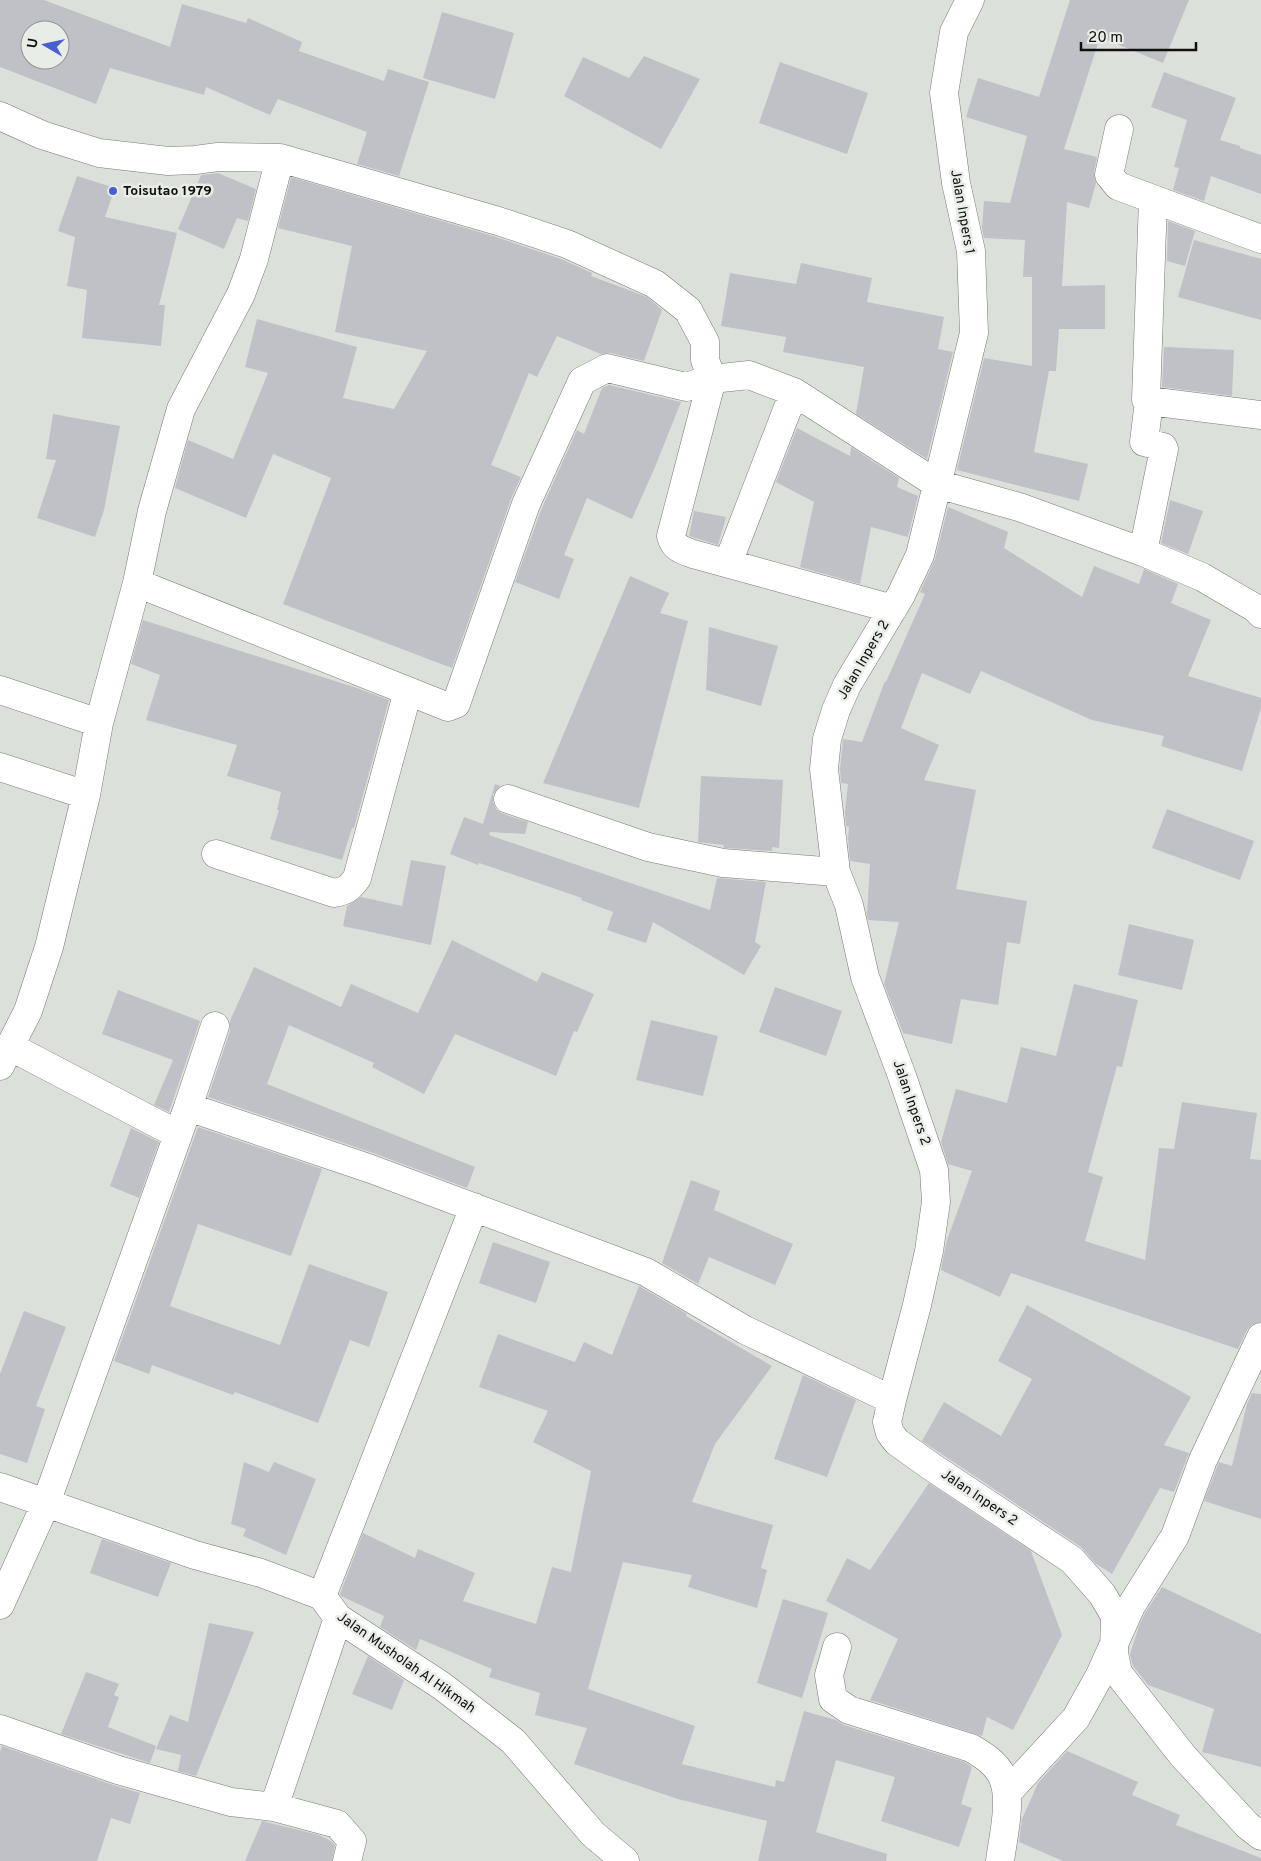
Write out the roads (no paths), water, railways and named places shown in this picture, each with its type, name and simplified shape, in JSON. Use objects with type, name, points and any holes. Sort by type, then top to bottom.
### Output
[{"type":"street","name":"Jalan Inpers 1","points":[[937,484],[974,333],[971,250],[956,183],[944,93],[954,32],[970,0]]},
{"type":"street","points":[[0,116],[42,135],[99,153],[168,161],[218,157],[280,158],[498,221],[567,244],[655,284],[688,310],[705,342],[705,360],[712,378],[671,536],[673,544],[679,549],[894,609]]},
{"type":"street","points":[[1119,129],[1109,175],[1118,186],[1261,239]]},
{"type":"street","points":[[177,1134],[5,1056],[28,1011],[49,947],[86,795],[99,723],[137,583],[152,512],[181,409],[241,294],[254,259],[280,158]]},
{"type":"street","points":[[1143,552],[1164,450],[1163,447],[1144,442],[1149,401],[1146,400],[1153,200]]},
{"type":"street","points":[[137,583],[448,707],[456,704],[526,504],[582,381],[607,368],[686,387],[712,378],[749,375],[794,392],[937,484],[1019,507],[1143,552],[1202,578],[1261,614]]},
{"type":"street","points":[[728,563],[794,392]]},
{"type":"street","points":[[1149,401],[1261,415]]},
{"type":"street","name":"Jalan Inpers 2","points":[[937,484],[920,555],[894,609],[847,685],[836,710],[827,739],[824,769],[836,872],[848,905],[865,977],[902,1076],[934,1170],[936,1202],[929,1251],[887,1422],[890,1433],[897,1442],[1072,1560],[1102,1594],[1115,1616],[1114,1653],[1118,1673],[1183,1756],[1248,1826],[1261,1836]]},
{"type":"street","points":[[0,690],[99,723]]},
{"type":"street","points":[[216,854],[334,893],[345,891],[351,887],[357,878],[408,691]]},
{"type":"street","points":[[0,768],[86,795]]},
{"type":"street","points":[[508,798],[648,847],[723,863],[836,872]]},
{"type":"street","points":[[0,1605],[46,1503],[188,1107],[215,1026]]},
{"type":"street","points":[[188,1107],[371,1169],[646,1272],[745,1330],[892,1400]]},
{"type":"street","points":[[0,1486],[195,1555],[261,1573],[322,1596],[474,1207]]},
{"type":"street","points":[[1007,1793],[1076,1718],[1100,1675],[1131,1606],[1175,1536],[1203,1460],[1261,1337]]},
{"type":"street","name":"Jalan Musholah Al Hikmah","points":[[322,1596],[338,1618],[442,1686],[513,1741],[594,1834],[623,1861]]},
{"type":"street","points":[[274,1807],[338,1618]]},
{"type":"street","points":[[837,1647],[829,1675],[833,1699],[849,1710],[971,1748],[988,1758],[1002,1776],[1007,1793],[1000,1861]]},
{"type":"street","points":[[0,1729],[118,1770],[174,1786],[231,1802],[274,1807],[338,1824],[352,1841],[347,1861]]},
{"type":"place","name":"Toisutao 1979","points":[[113,191]]}]
